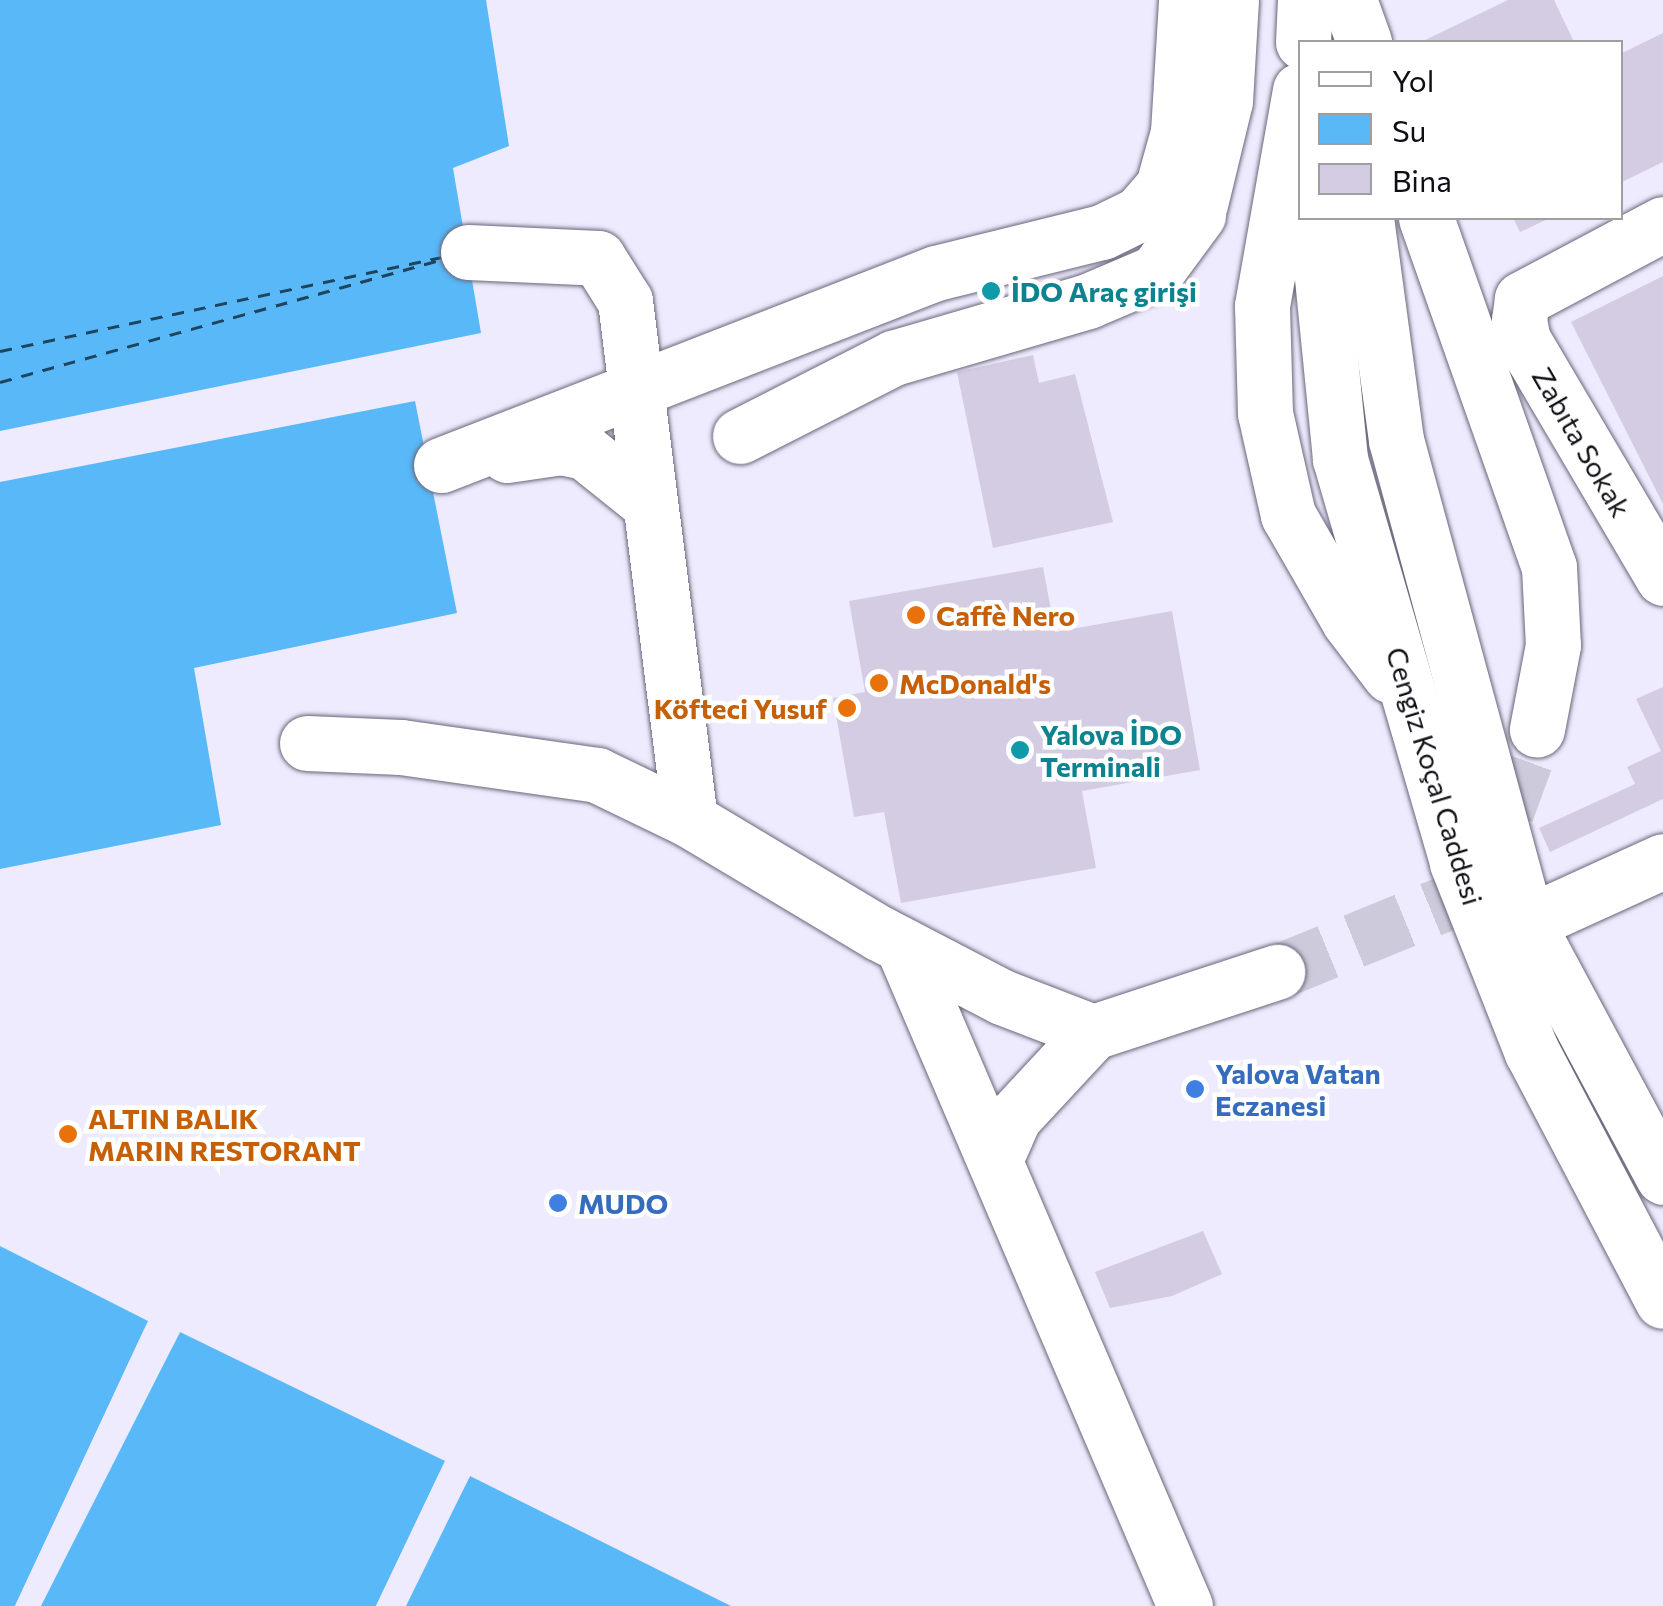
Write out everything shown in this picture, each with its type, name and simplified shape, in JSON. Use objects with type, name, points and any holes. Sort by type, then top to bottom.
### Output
[{"type":"street","points":[[646,501],[585,452],[561,447],[441,465],[936,273],[1102,232],[1139,214],[1162,186],[1178,132],[1186,0]]},
{"type":"street","points":[[1072,340],[1114,330],[1184,283],[1195,263],[1200,201],[1225,101],[1230,0]]},
{"type":"street","points":[[1303,40],[1305,0]]},
{"type":"street","points":[[1344,40],[1346,0]]},
{"type":"street","points":[[1346,0],[1363,40]]},
{"type":"street","points":[[1298,101],[1262,306],[1258,356],[1265,413],[1288,515],[1349,621],[1411,703]]},
{"type":"street","points":[[653,383],[1112,261],[1149,242],[1200,201]]},
{"type":"street","points":[[740,436],[893,358],[1088,302],[1156,272],[1200,201]]},
{"type":"street","name":"Cengiz Koçal Caddesi","points":[[1316,220],[1340,459],[1458,863],[1532,1052],[1663,1301]]},
{"type":"street","name":"Cengiz Koçal Caddesi","points":[[1366,220],[1396,440],[1528,923],[1663,1177]]},
{"type":"street","points":[[1427,220],[1549,568],[1553,645],[1537,730]]},
{"type":"street","name":"Zabıta Sokak","points":[[1659,561],[1523,340],[1522,299],[1663,224]]},
{"type":"street","points":[[468,252],[598,258],[626,301],[653,383],[646,501],[690,820]]},
{"type":"street","points":[[307,744],[401,747],[597,775],[690,820],[902,945],[1002,996],[1092,1032]]},
{"type":"street","points":[[1528,923],[1663,861]]},
{"type":"street","points":[[902,945],[1184,1606]]},
{"type":"street","points":[[995,1160],[1014,1118],[1092,1032],[1277,972]]},
{"type":"water","points":[[0,0],[486,0],[509,146],[453,168],[481,333],[0,431]]},
{"type":"water","points":[[415,401],[457,613],[194,668],[221,825],[0,869],[0,482]]},
{"type":"water","points":[[0,1246],[148,1321],[15,1606],[0,1606]]},
{"type":"water","points":[[180,1332],[445,1461],[376,1606],[41,1606]]},
{"type":"water","points":[[470,1476],[731,1606],[406,1606]]},
{"type":"pier","points":[[148,1321],[21,1606],[15,1606]]},
{"type":"pier","points":[[175,1330],[180,1332],[36,1606],[36,1604]]},
{"type":"pier","points":[[445,1461],[381,1606],[376,1606]]},
{"type":"pier","points":[[466,1473],[470,1476],[401,1606],[402,1604]]},
{"type":"building","points":[[1508,0],[1554,0],[1573,40],[1425,40]]},
{"type":"building","points":[[1663,33],[1663,162],[1623,182],[1623,53]]},
{"type":"building","points":[[1514,220],[1546,220],[1520,232]]},
{"type":"building","points":[[1663,276],[1663,504],[1571,322]]},
{"type":"building","points":[[1033,355],[1039,383],[1075,374],[1113,522],[993,548],[957,372]]},
{"type":"building","name":"Yalova İDO Terminali","points":[[1043,567],[1055,632],[1172,611],[1200,770],[1082,791],[1096,868],[901,903],[884,812],[854,817],[833,698],[865,692],[849,601]]},
{"type":"building","points":[[1663,687],[1663,799],[1550,852],[1539,828],[1635,784],[1627,767],[1661,751],[1636,699]]},
{"type":"building","points":[[1203,1231],[1222,1274],[1172,1296],[1110,1308],[1095,1272]]},
{"type":"ferry route","points":[[0,351],[442,257]]},
{"type":"ferry route","points":[[0,382],[443,259]]},
{"type":"tunnel","points":[[1277,972],[1478,890],[1537,729]]},
{"type":"place","name":"İDO Araç girişi","points":[[991,291]]},
{"type":"place","name":"Caffè Nero","points":[[916,615]]},
{"type":"place","name":"McDonald's","points":[[879,683]]},
{"type":"place","name":"Köfteci Yusuf","points":[[847,708]]},
{"type":"place","name":"Yalova İDO Terminali","points":[[1020,750]]},
{"type":"place","name":"Yalova Vatan Eczanesi","points":[[1195,1089]]},
{"type":"place","name":"ALTIN BALIK MARIN RESTORANT","points":[[68,1134]]},
{"type":"place","name":"MUDO","points":[[558,1203]]}]
